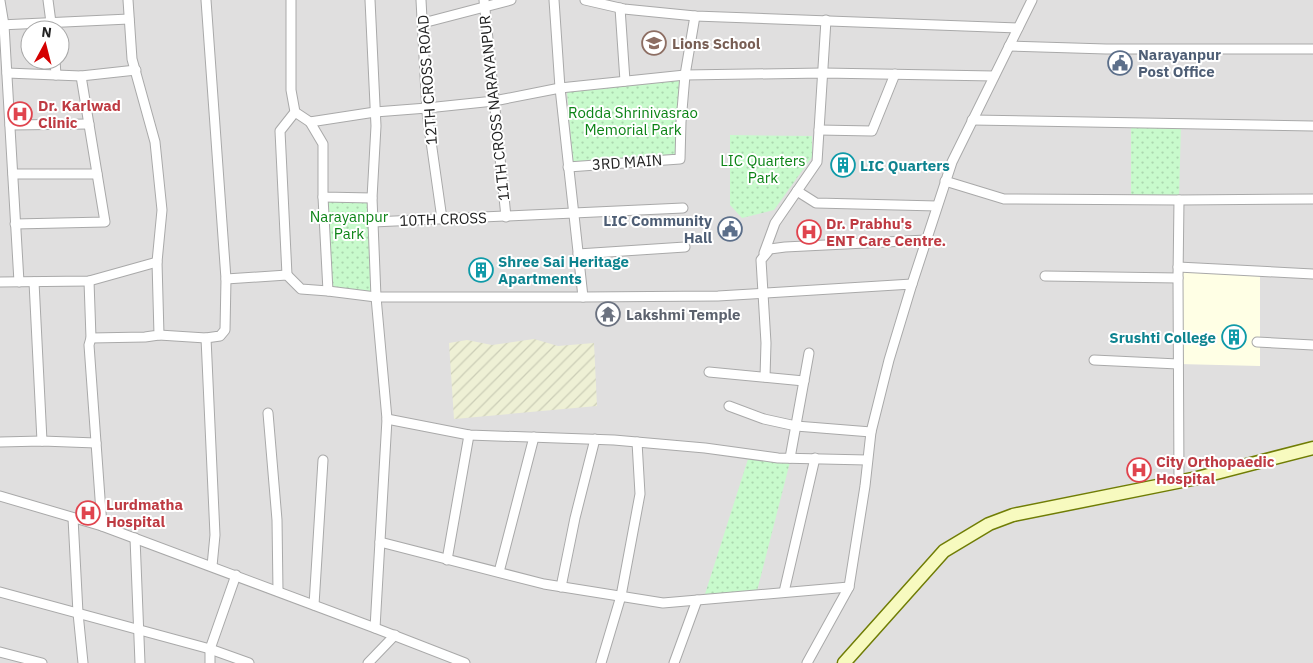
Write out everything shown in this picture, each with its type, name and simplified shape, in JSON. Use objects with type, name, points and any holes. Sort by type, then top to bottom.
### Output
[{"type":"street","points":[[48,0],[50,20]]},
{"type":"street","points":[[128,0],[132,59],[155,142],[162,210],[157,262],[159,335]]},
{"type":"street","points":[[91,338],[159,335],[206,338],[220,336],[225,330],[226,279],[206,0]]},
{"type":"street","points":[[291,0],[291,90],[295,112],[310,122],[323,144],[323,197],[328,291]]},
{"type":"street","points":[[370,0],[376,126],[372,198],[376,297],[387,419],[375,628]]},
{"type":"street","name":"12TH CROSS ROAD","points":[[421,0],[427,108],[442,219]]},
{"type":"street","points":[[423,23],[484,3],[511,0]]},
{"type":"street","points":[[554,0],[560,88],[583,297]]},
{"type":"street","points":[[585,0],[620,8],[695,16],[1018,28]]},
{"type":"street","points":[[807,663],[849,587],[871,432],[889,360],[945,181],[972,120],[1032,0]]},
{"type":"street","points":[[0,1],[7,73],[19,282]]},
{"type":"street","name":"11TH CROSS NARAYANPUR","points":[[484,3],[506,217]]},
{"type":"street","points":[[620,8],[625,81]]},
{"type":"street","points":[[685,74],[695,16]]},
{"type":"street","points":[[70,24],[129,19]]},
{"type":"street","points":[[765,377],[766,343],[761,260],[776,223],[817,162],[826,20]]},
{"type":"street","points":[[2,25],[20,25]]},
{"type":"street","points":[[1009,46],[1106,49],[1313,50]]},
{"type":"street","points":[[56,70],[56,75]]},
{"type":"street","points":[[7,73],[81,76],[136,70]]},
{"type":"street","points":[[310,122],[375,112],[494,101],[560,88],[685,74],[823,73],[994,76]]},
{"type":"street","name":"3RD MAIN","points":[[568,167],[680,158],[685,74]]},
{"type":"street","points":[[819,130],[872,131],[895,74]]},
{"type":"street","points":[[16,224],[105,222],[81,76]]},
{"type":"street","points":[[295,112],[280,131],[287,275],[301,289],[376,297],[718,296],[912,284]]},
{"type":"street","points":[[972,120],[1313,126]]},
{"type":"street","points":[[10,125],[89,124]]},
{"type":"street","points":[[13,174],[97,174]]},
{"type":"street","points":[[945,181],[1004,199],[1313,199]]},
{"type":"street","points":[[797,191],[816,203],[937,206]]},
{"type":"street","points":[[323,197],[372,198]]},
{"type":"street","points":[[1179,200],[1179,482]]},
{"type":"street","name":"10TH CROSS","points":[[373,222],[683,208]]},
{"type":"street","points":[[761,260],[770,249],[785,246],[926,240]]},
{"type":"street","points":[[578,254],[685,247]]},
{"type":"street","points":[[0,282],[89,281],[157,262]]},
{"type":"street","points":[[1178,267],[1313,274]]},
{"type":"street","points":[[226,279],[287,275]]},
{"type":"street","points":[[1045,276],[1178,278]]},
{"type":"street","points":[[89,281],[91,338],[89,346],[102,526]]},
{"type":"street","points":[[34,282],[42,441]]},
{"type":"street","points":[[206,338],[215,535],[212,566]]},
{"type":"street","points":[[1257,342],[1313,345]]},
{"type":"street","points":[[790,458],[809,352]]},
{"type":"street","points":[[1094,360],[1178,364]]},
{"type":"street","points":[[709,372],[804,381]]},
{"type":"street","points":[[729,406],[764,419],[796,426],[871,432]]},
{"type":"street","points":[[268,413],[277,520],[278,591]]},
{"type":"street","points":[[387,419],[469,435],[595,439],[704,448],[778,458],[867,460]]},
{"type":"street","points":[[447,560],[469,435]]},
{"type":"street","points":[[499,572],[534,438]]},
{"type":"street","points":[[562,587],[575,518],[595,439]]},
{"type":"street","points":[[0,442],[96,443]]},
{"type":"street","points":[[601,663],[621,596],[640,494],[637,442]]},
{"type":"street","points":[[844,663],[944,551],[989,524],[1013,515],[1050,506],[1179,482],[1313,448]]},
{"type":"street","points":[[784,592],[815,458]]},
{"type":"street","points":[[314,605],[322,460]]},
{"type":"street","points":[[0,496],[102,526],[465,663]]},
{"type":"street","points":[[73,518],[78,613],[83,663]]},
{"type":"street","points":[[135,538],[140,663]]},
{"type":"street","points":[[380,542],[544,584],[663,603],[849,587]]},
{"type":"street","points":[[210,663],[210,649],[236,575]]},
{"type":"street","points":[[0,592],[210,649],[249,663]]},
{"type":"street","points":[[674,663],[697,600]]},
{"type":"street","points":[[368,663],[395,636]]},
{"type":"street","points":[[0,652],[42,663]]},
{"type":"shaded area","points":[[0,0],[1313,0],[1313,663],[0,663]]},
{"type":"shaded area","points":[[1178,267],[1260,271],[1260,366],[1178,364]]},
{"type":"shaded area","points":[[534,339],[558,346],[594,343],[597,406],[454,419],[449,343],[467,340],[492,345]]},
{"type":"green space","name":"Rodda Shrinivasrao Memorial Park","points":[[680,79],[676,154],[573,162],[567,92]]},
{"type":"green space","points":[[1131,123],[1181,123],[1179,200],[1131,200]]},
{"type":"green space","name":"LIC Quarters Park","points":[[730,135],[812,136],[812,157],[774,210],[742,218],[730,205]]},
{"type":"green space","name":"Narayanpur Park","points":[[323,197],[372,198],[376,297],[328,291]]},
{"type":"green space","points":[[749,456],[790,462],[757,591],[705,594]]},
{"type":"place","name":"Lions School","points":[[654,43]]},
{"type":"place","name":"Narayanpur Post Office","points":[[1120,63]]},
{"type":"place","name":"Dr. Karlwad Clinic","points":[[20,114]]},
{"type":"place","name":"LIC Quarters","points":[[843,165]]},
{"type":"place","name":"LIC Community Hall","points":[[730,229]]},
{"type":"place","name":"Dr. Prabhu's ENT Care Centre.","points":[[809,232]]},
{"type":"place","name":"Shree Sai Heritage Apartments","points":[[481,270]]},
{"type":"place","name":"Lakshmi Temple","points":[[608,314]]},
{"type":"place","name":"Srushti College","points":[[1234,337]]},
{"type":"place","name":"City Orthopaedic Hospital","points":[[1139,470]]},
{"type":"place","name":"Lurdmatha Hospital","points":[[88,513]]}]
